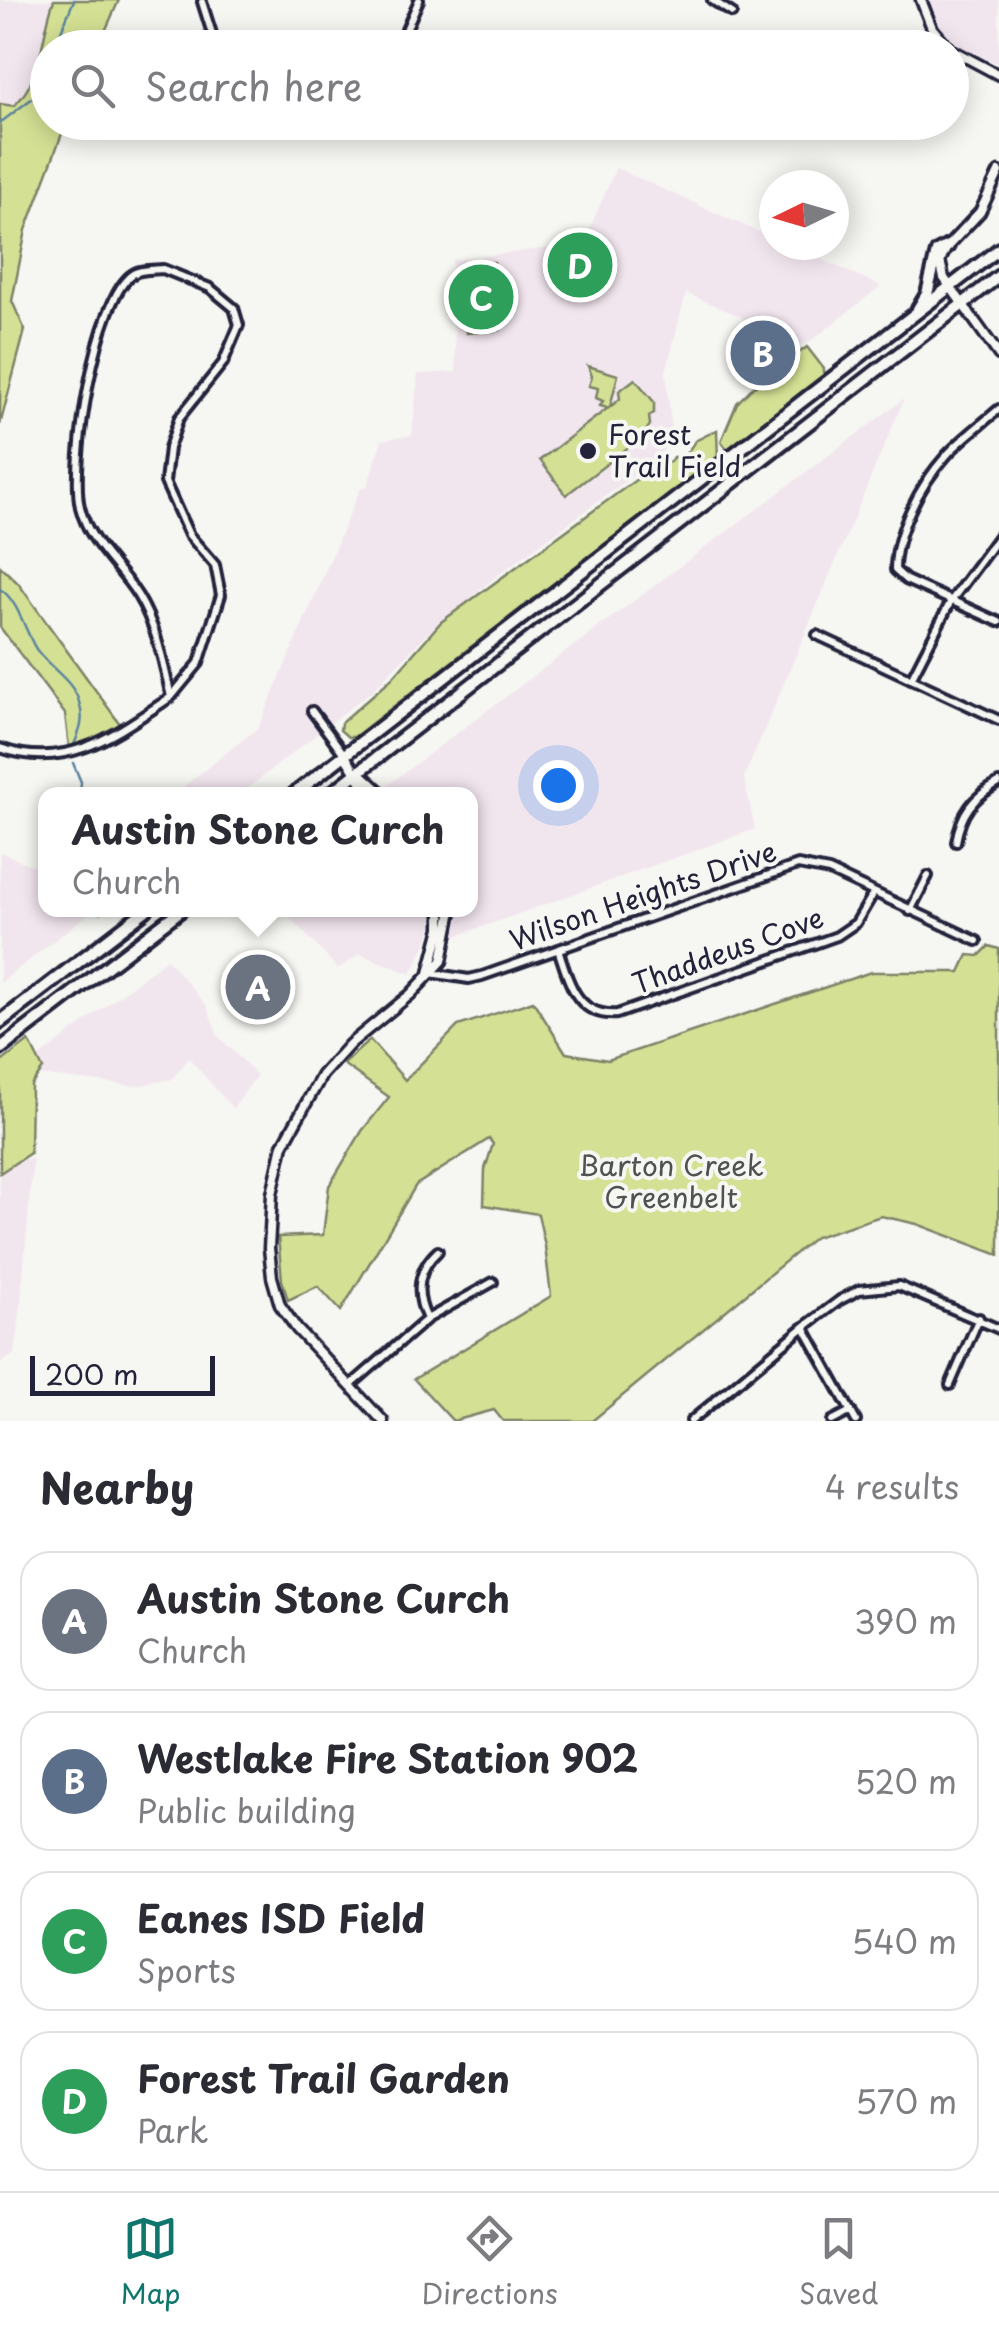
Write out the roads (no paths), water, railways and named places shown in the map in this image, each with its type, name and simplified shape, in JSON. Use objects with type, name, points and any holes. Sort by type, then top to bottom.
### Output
[{"type":"highway","points":[[915,315],[927,294],[937,252],[948,246]]},
{"type":"highway","points":[[303,787],[999,250]]},
{"type":"highway","points":[[339,787],[999,276]]},
{"type":"highway","points":[[0,1022],[137,917]]},
{"type":"highway","points":[[0,1049],[172,917]]},
{"type":"street","points":[[406,30],[419,0]]},
{"type":"street","points":[[712,0],[732,12]]},
{"type":"street","points":[[921,0],[934,30]]},
{"type":"street","points":[[202,2],[211,30]]},
{"type":"street","points":[[969,59],[999,75]]},
{"type":"street","points":[[999,172],[974,221],[948,246],[940,261],[950,287],[999,355]]},
{"type":"street","points":[[0,748],[51,756],[100,744],[171,697],[199,663],[221,595],[215,565],[190,535],[164,482],[179,418],[223,363],[239,325],[234,308],[210,288],[163,268],[135,272],[119,287],[103,331],[83,404],[80,506],[96,544],[138,595],[156,634],[171,697]]},
{"type":"street","points":[[999,409],[946,456],[921,490],[895,552],[896,572],[906,580],[999,622]]},
{"type":"street","points":[[910,679],[950,600],[999,536]]},
{"type":"street","points":[[817,635],[999,720]]},
{"type":"street","points":[[312,710],[344,756],[375,787]]},
{"type":"street","points":[[358,773],[365,787]]},
{"type":"street","points":[[956,842],[962,816],[970,804],[999,783]]},
{"type":"street","name":"Wilson Heights Drive","points":[[429,972],[469,979],[798,865],[828,871],[976,941]]},
{"type":"street","points":[[910,911],[928,876]]},
{"type":"street","name":"Thaddeus Cove","points":[[558,949],[571,988],[582,1004],[598,1014],[617,1014],[837,936],[856,923],[874,894]]},
{"type":"street","points":[[429,972],[442,917]]},
{"type":"street","points":[[383,1421],[297,1329],[280,1305],[269,1248],[276,1170],[292,1124],[322,1076],[350,1044],[410,994],[442,961],[451,917]]},
{"type":"street","points":[[427,1319],[419,1283],[438,1251]]},
{"type":"street","points":[[351,1385],[427,1319],[492,1282]]},
{"type":"street","points":[[691,1421],[804,1326],[859,1290],[882,1286],[914,1291],[999,1329]]},
{"type":"street","points":[[950,1385],[979,1318]]},
{"type":"street","points":[[804,1326],[856,1421]]},
{"type":"street","points":[[832,1421],[851,1411]]},
{"type":"waterway","points":[[62,30],[74,0]]},
{"type":"waterway","points":[[0,123],[30,100]]},
{"type":"waterway","points":[[0,589],[16,608],[36,649],[76,694],[82,720],[73,747]]},
{"type":"waterway","points":[[73,763],[81,787]]},
{"type":"place","name":"Forest Trail Garden","points":[[580,265]]},
{"type":"place","name":"Eanes ISD Field","points":[[481,297]]},
{"type":"place","name":"Westlake Fire Station 902","points":[[763,353]]},
{"type":"place","name":"Forest Trail Field","points":[[588,451]]},
{"type":"place","name":"Austin Stone Curch","points":[[258,987]]},
{"type":"park label","name":"Barton Creek Greenbelt","points":[[671,1182]]}]
